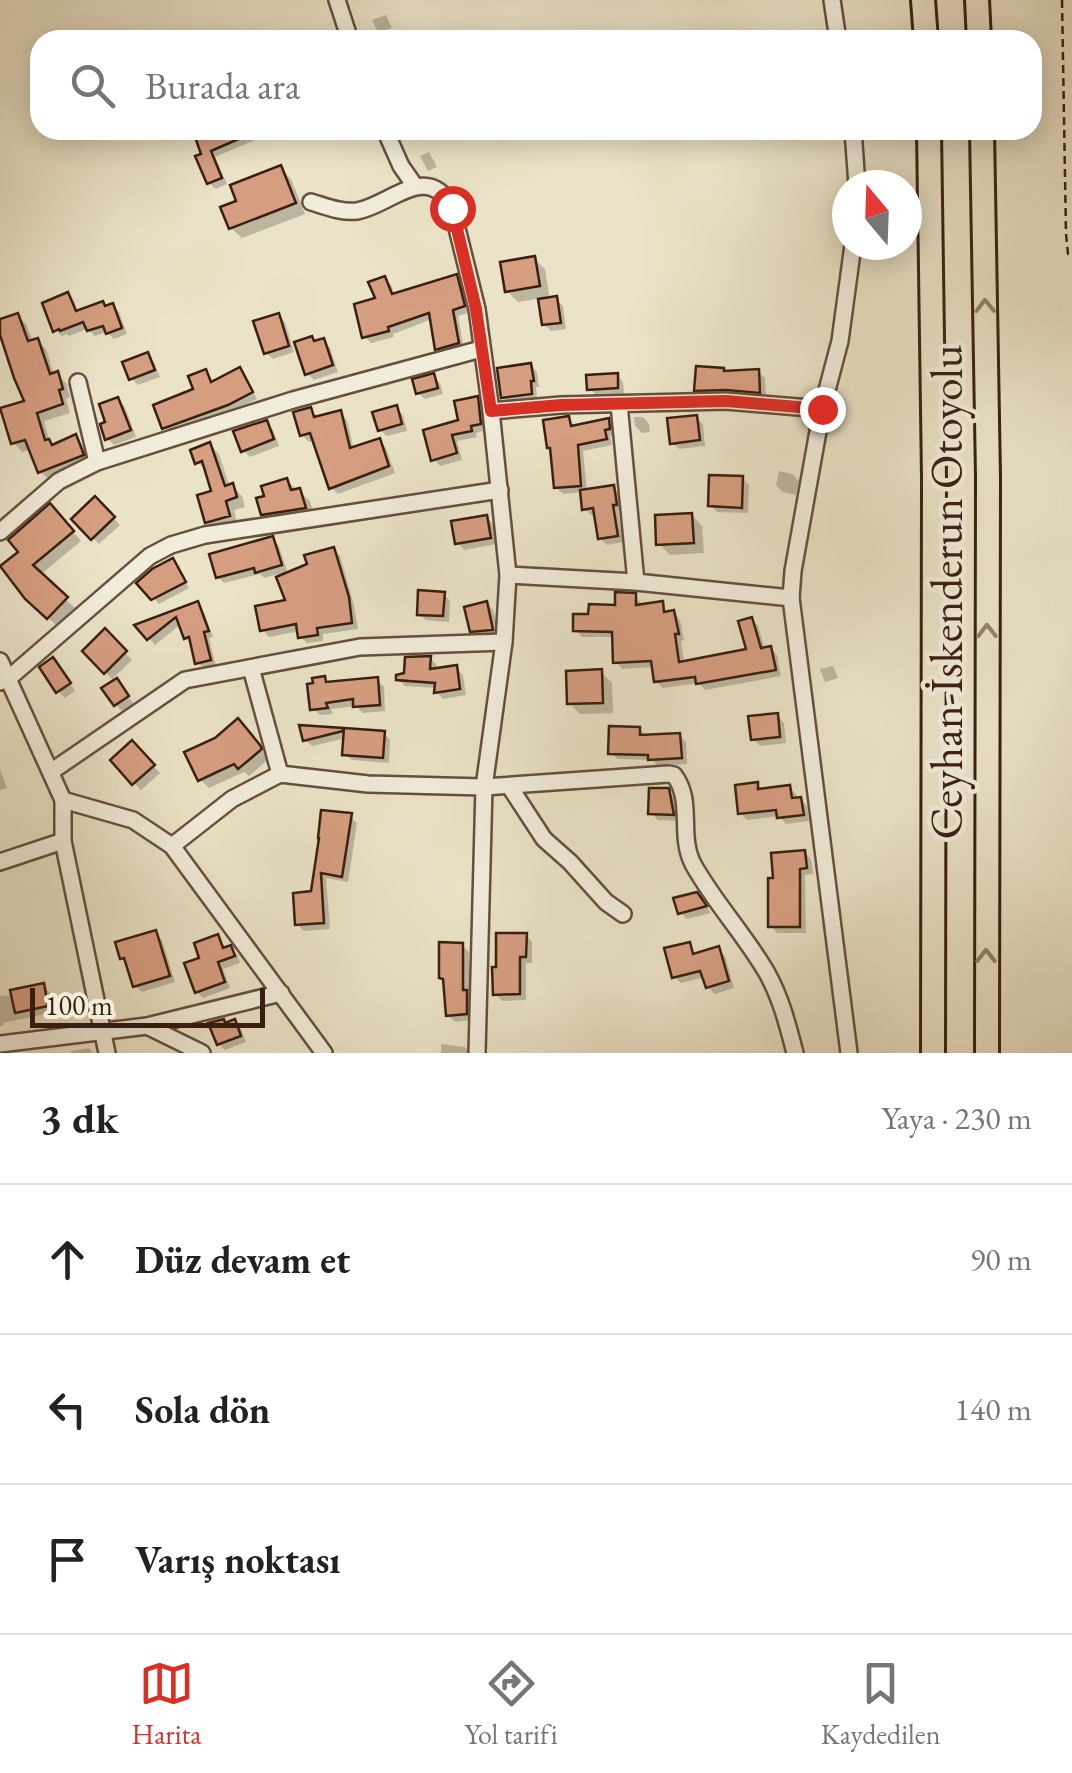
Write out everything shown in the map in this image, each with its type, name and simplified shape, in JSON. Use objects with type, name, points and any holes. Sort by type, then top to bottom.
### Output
[{"type":"highway","points":[[923,0],[925,30]]},
{"type":"highway","points":[[977,0],[978,30]]},
{"type":"highway","name":"Ceyhan-İskenderun Otoyolu","points":[[929,140],[934,478],[933,1053]]},
{"type":"highway","name":"Ceyhan-İskenderun Otoyolu","points":[[982,140],[988,478],[987,1053]]},
{"type":"street","points":[[337,0],[347,30]]},
{"type":"street","points":[[832,0],[836,30]]},
{"type":"street","points":[[389,140],[414,186]]},
{"type":"street","points":[[854,140],[856,170]]},
{"type":"street","points":[[311,202],[338,210],[361,211],[414,186],[439,191],[452,208],[476,309],[508,575],[504,642],[484,788],[477,1053]]},
{"type":"street","points":[[849,1053],[791,598],[822,409],[840,341],[850,260]]},
{"type":"street","points":[[0,532],[59,481],[97,462],[293,400],[482,349]]},
{"type":"street","points":[[78,382],[97,462]]},
{"type":"street","points":[[491,411],[561,405],[726,401],[822,409]]},
{"type":"street","points":[[619,404],[636,582]]},
{"type":"street","points":[[4,680],[150,556],[171,545],[205,535],[500,490]]},
{"type":"street","points":[[508,575],[636,582],[791,598]]},
{"type":"street","points":[[52,772],[186,680],[360,647],[504,642]]},
{"type":"street","points":[[0,661],[4,680],[63,800],[63,841],[107,1053]]},
{"type":"street","points":[[251,668],[280,774]]},
{"type":"street","points":[[172,846],[232,799],[280,774],[368,784],[484,788],[668,774],[674,776],[685,797],[686,840],[692,862],[767,973],[796,1053]]},
{"type":"street","points":[[510,787],[544,840],[622,914]]},
{"type":"street","points":[[63,800],[133,820],[172,846],[324,1053]]},
{"type":"street","points":[[0,862],[63,841]]},
{"type":"street","points":[[0,1044],[146,1026],[281,993]]},
{"type":"street","points":[[146,1026],[202,1053]]},
{"type":"path","points":[[1062,0],[1066,234],[1068,254],[1072,257]]},
{"type":"building","points":[[196,140],[236,140],[211,151],[222,178],[207,184],[195,156],[201,154]]},
{"type":"building","points":[[281,165],[296,203],[229,229],[220,207],[236,201],[230,185]]},
{"type":"building","points":[[535,256],[540,286],[505,292],[500,262]]},
{"type":"building","points":[[457,274],[465,306],[453,310],[459,343],[435,350],[429,313],[362,338],[354,304],[375,298],[368,282],[385,276],[392,294]]},
{"type":"building","points":[[68,292],[76,311],[103,301],[105,306],[113,303],[122,328],[106,334],[103,326],[87,331],[83,322],[53,332],[42,303]]},
{"type":"building","points":[[557,296],[561,323],[542,325],[538,299]]},
{"type":"building","points":[[18,313],[28,341],[38,338],[50,374],[58,371],[63,389],[59,390],[63,404],[37,413],[45,440],[49,439],[52,445],[76,434],[84,455],[38,473],[25,440],[11,444],[0,408],[24,401],[0,335],[0,319]]},
{"type":"building","points":[[279,313],[289,346],[264,354],[253,321]]},
{"type":"building","points":[[312,336],[314,341],[324,338],[333,365],[305,375],[294,342]]},
{"type":"building","points":[[148,352],[155,370],[129,380],[122,362]]},
{"type":"building","points":[[531,363],[532,394],[501,398],[497,368]]},
{"type":"building","points":[[696,366],[724,371],[759,369],[760,393],[694,391]]},
{"type":"building","points":[[240,367],[253,392],[162,429],[153,405],[193,389],[188,376],[206,369],[211,382]]},
{"type":"building","points":[[434,373],[438,388],[416,394],[412,379]]},
{"type":"building","points":[[618,373],[618,388],[587,390],[586,375]]},
{"type":"building","points":[[478,396],[481,424],[471,426],[472,431],[452,435],[457,453],[431,461],[423,430],[458,420],[454,401]]},
{"type":"building","points":[[118,397],[131,430],[105,440],[99,404]]},
{"type":"building","points":[[397,405],[402,424],[378,431],[372,412]]},
{"type":"building","points":[[311,407],[314,417],[341,410],[350,448],[380,438],[389,466],[329,489],[310,433],[300,436],[293,412]]},
{"type":"building","points":[[697,415],[700,440],[670,444],[667,418]]},
{"type":"building","points":[[569,416],[571,426],[609,418],[610,429],[605,430],[607,439],[578,445],[581,486],[554,488],[543,420]]},
{"type":"building","points":[[267,420],[274,439],[241,452],[233,431]]},
{"type":"building","points":[[210,442],[225,486],[233,483],[237,497],[226,501],[230,516],[205,523],[197,495],[211,491],[202,461],[195,464],[190,450]]},
{"type":"building","points":[[709,475],[743,476],[742,508],[708,506]]},
{"type":"building","points":[[287,478],[291,490],[300,488],[306,508],[261,515],[256,498],[264,496],[261,486]]},
{"type":"building","points":[[614,485],[618,536],[598,539],[593,508],[582,510],[580,490]]},
{"type":"building","points":[[95,496],[115,517],[91,540],[71,519]]},
{"type":"building","points":[[50,503],[74,531],[33,565],[68,597],[47,619],[25,599],[0,566],[18,552],[8,540]]},
{"type":"building","points":[[692,513],[694,543],[656,545],[655,515]]},
{"type":"building","points":[[487,515],[491,538],[455,544],[451,521]]},
{"type":"building","points":[[273,536],[282,565],[216,578],[209,554]]},
{"type":"building","points":[[334,547],[349,597],[352,623],[317,628],[318,635],[298,638],[296,624],[260,631],[255,606],[285,600],[276,577],[307,564],[304,555]]},
{"type":"building","points":[[173,558],[186,582],[151,600],[136,583]]},
{"type":"building","points":[[418,590],[445,592],[443,616],[417,615]]},
{"type":"building","points":[[615,592],[636,593],[636,605],[663,601],[664,612],[674,610],[679,662],[746,649],[738,621],[752,617],[761,648],[771,646],[776,670],[696,684],[695,677],[654,682],[651,661],[613,663],[612,632],[573,631],[573,614],[588,614],[589,604],[615,605]]},
{"type":"building","points":[[198,601],[209,631],[204,632],[211,660],[195,664],[189,637],[184,639],[176,617],[147,640],[134,625]]},
{"type":"building","points":[[487,601],[493,630],[470,632],[464,607]]},
{"type":"building","points":[[105,628],[127,651],[104,674],[82,651]]},
{"type":"building","points":[[431,656],[430,669],[457,665],[460,689],[434,693],[435,683],[396,680],[396,675],[404,673],[405,657]]},
{"type":"building","points":[[53,657],[71,683],[56,693],[39,667]]},
{"type":"building","points":[[602,669],[603,703],[567,704],[566,671]]},
{"type":"building","points":[[325,676],[326,682],[378,677],[380,705],[353,707],[353,699],[310,710],[307,684],[313,683],[312,678]]},
{"type":"building","points":[[117,678],[129,696],[114,706],[101,688]]},
{"type":"building","points":[[778,713],[780,737],[751,740],[748,716]]},
{"type":"building","points":[[238,718],[262,749],[238,769],[234,764],[198,781],[184,752],[215,738]]},
{"type":"building","points":[[299,725],[343,728],[343,731],[303,741]]},
{"type":"building","points":[[609,726],[640,727],[640,735],[680,733],[682,758],[648,760],[648,755],[608,754]]},
{"type":"building","points":[[344,728],[385,731],[383,758],[342,755]]},
{"type":"building","points":[[132,740],[155,765],[132,785],[110,760]]},
{"type":"building","points":[[758,782],[758,789],[790,785],[792,798],[801,797],[804,815],[777,818],[776,810],[738,814],[735,785]]},
{"type":"building","points":[[649,788],[669,788],[674,815],[648,814]]},
{"type":"building","points":[[321,810],[352,813],[342,877],[321,873],[324,923],[295,925],[293,893],[311,891]]},
{"type":"building","points":[[805,850],[807,868],[800,869],[800,927],[768,927],[768,878],[773,878],[771,853]]},
{"type":"building","points":[[697,892],[707,906],[678,914],[673,898]]},
{"type":"building","points":[[156,930],[170,976],[133,987],[115,942]]},
{"type":"building","points":[[496,933],[527,933],[526,957],[520,957],[520,994],[493,995]]},
{"type":"building","points":[[218,934],[223,948],[231,945],[235,956],[218,962],[225,982],[195,993],[184,963],[199,958],[194,943]]},
{"type":"building","points":[[439,942],[463,943],[467,1014],[446,1016],[443,979],[439,978]]},
{"type":"building","points":[[690,942],[693,954],[719,946],[729,981],[706,988],[700,971],[672,978],[664,948]]},
{"type":"building","points":[[44,983],[48,1006],[15,1013],[10,990]]},
{"type":"building","points":[[224,1019],[225,1023],[235,1019],[241,1036],[217,1045],[208,1023]]},
{"type":"route","points":[[452,208],[476,309],[491,411],[561,405],[726,401],[822,409]]}]
